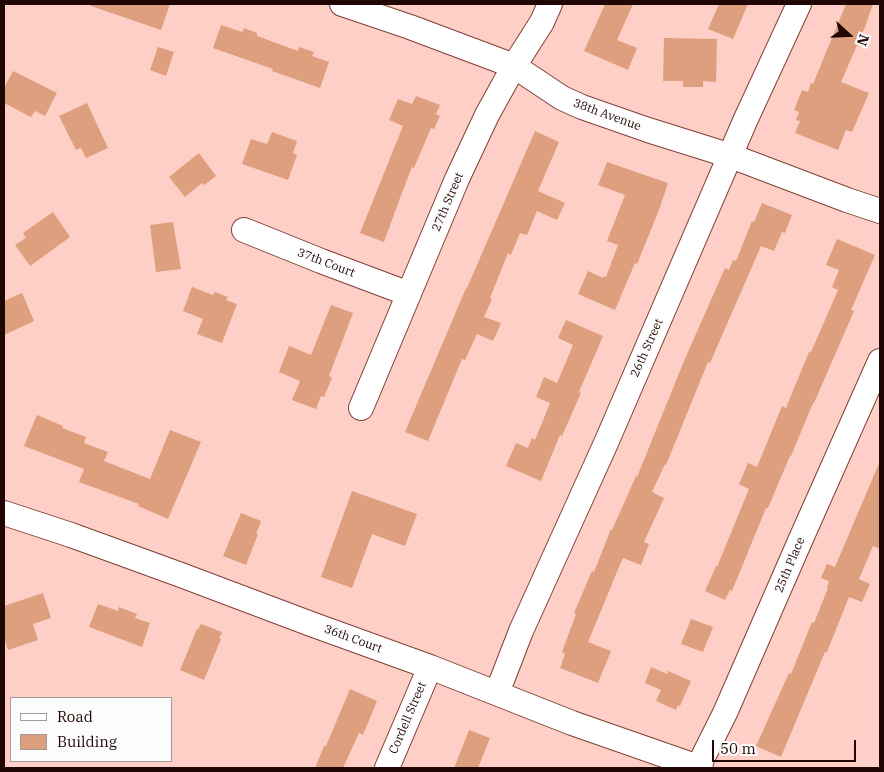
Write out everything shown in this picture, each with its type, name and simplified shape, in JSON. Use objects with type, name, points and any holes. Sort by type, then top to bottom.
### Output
[{"type":"street","name":"38th Avenue","points":[[342,4],[514,66],[562,98],[582,107],[731,156],[880,211]]},
{"type":"street","name":"27th Street","points":[[361,408],[457,179],[487,115],[514,66],[542,22],[550,4]]},
{"type":"street","name":"26th Street","points":[[496,693],[745,122],[799,4]]},
{"type":"street","name":"37th Court","points":[[244,230],[409,294]]},
{"type":"street","name":"25th Place","points":[[699,768],[726,713],[880,362]]},
{"type":"street","name":"36th Court","points":[[4,513],[70,535],[430,667],[581,726],[699,768]]},
{"type":"street","name":"Cordell Street","points":[[386,768],[430,667]]},
{"type":"building","points":[[91,4],[170,4],[161,30],[91,6]]},
{"type":"building","points":[[605,4],[633,4],[617,40],[637,48],[628,70],[584,51]]},
{"type":"building","points":[[719,4],[748,4],[733,39],[708,29]]},
{"type":"building","points":[[846,4],[873,4],[841,82],[869,93],[852,132],[846,130],[838,150],[795,133],[800,121],[796,120],[799,112],[794,110],[802,90],[808,92],[811,83],[813,84]]},
{"type":"building","points":[[221,25],[242,32],[244,28],[257,33],[257,36],[298,51],[299,47],[314,52],[312,56],[329,62],[320,88],[213,48]]},
{"type":"building","points":[[664,38],[717,39],[716,82],[703,81],[703,87],[683,87],[683,81],[663,81]]},
{"type":"building","points":[[158,47],[174,52],[166,76],[150,70]]},
{"type":"building","points":[[13,71],[57,93],[45,116],[35,111],[31,117],[4,103],[4,88]]},
{"type":"building","points":[[416,96],[440,105],[436,114],[440,116],[434,129],[431,128],[414,168],[412,167],[384,242],[360,233],[403,126],[389,120],[398,99],[412,104]]},
{"type":"building","points":[[87,103],[108,148],[86,158],[81,148],[76,150],[59,116]]},
{"type":"building","points":[[535,131],[559,142],[538,191],[565,203],[557,220],[537,211],[527,235],[520,233],[511,255],[508,253],[484,317],[501,323],[493,341],[477,334],[465,360],[462,359],[428,441],[405,432]]},
{"type":"building","points":[[272,132],[297,141],[293,153],[297,155],[288,180],[242,164],[251,139],[267,144]]},
{"type":"building","points":[[199,153],[216,176],[204,185],[202,183],[185,197],[169,177]]},
{"type":"building","points":[[607,162],[668,183],[637,264],[635,263],[615,310],[578,294],[588,271],[603,278],[604,276],[606,277],[618,245],[607,241],[625,195],[598,185]]},
{"type":"building","points":[[762,203],[792,215],[785,233],[782,232],[774,251],[761,246],[710,363],[708,362],[666,465],[652,492],[664,498],[644,542],[649,544],[641,565],[623,558],[619,567],[588,642],[611,651],[598,683],[560,668],[565,654],[562,652],[576,614],[574,613],[592,571],[594,572],[611,529],[637,477],[684,361],[725,268],[729,270],[733,260],[736,261],[752,221],[754,222]]},
{"type":"building","points":[[53,212],[70,237],[30,266],[15,245],[26,238],[23,233]]},
{"type":"building","points":[[173,222],[181,269],[156,272],[150,225]]},
{"type":"building","points":[[837,239],[875,255],[851,310],[854,311],[791,456],[768,508],[766,508],[732,591],[730,590],[725,600],[705,591],[717,567],[749,489],[739,484],[748,463],[757,467],[782,406],[786,408],[809,352],[811,352],[838,290],[832,287],[839,270],[826,265]]},
{"type":"building","points":[[192,287],[213,295],[215,292],[228,297],[226,300],[237,304],[222,343],[197,334],[203,319],[183,311]]},
{"type":"building","points":[[22,293],[34,321],[4,335],[4,301]]},
{"type":"building","points":[[331,305],[353,313],[329,376],[332,378],[324,397],[321,396],[316,409],[292,400],[300,381],[279,372],[289,346],[311,355]]},
{"type":"building","points":[[566,320],[603,336],[579,392],[581,393],[562,436],[560,435],[541,481],[506,466],[516,443],[528,448],[532,438],[535,440],[550,403],[536,397],[544,377],[557,383],[573,345],[558,338]]},
{"type":"building","points":[[37,415],[63,426],[62,428],[86,437],[84,443],[108,452],[104,461],[150,479],[170,430],[201,442],[168,519],[138,506],[139,504],[79,482],[84,469],[24,446]]},
{"type":"building","points":[[880,461],[880,549],[873,546],[859,579],[870,584],[862,602],[849,597],[781,757],[756,746],[789,673],[791,674],[828,588],[829,581],[821,578],[827,564],[835,567]]},
{"type":"building","points":[[352,491],[417,514],[405,546],[372,534],[352,588],[321,577]]},
{"type":"building","points":[[241,513],[261,521],[246,565],[223,556]]},
{"type":"building","points":[[43,593],[51,618],[33,624],[38,640],[8,650],[4,637],[4,606]]},
{"type":"building","points":[[98,604],[118,611],[119,607],[137,614],[135,618],[150,623],[142,647],[89,627]]},
{"type":"building","points":[[691,619],[713,627],[703,652],[681,644]]},
{"type":"building","points":[[201,624],[222,632],[219,638],[221,639],[204,680],[180,670],[197,629]]},
{"type":"building","points":[[651,667],[667,674],[668,671],[691,681],[680,706],[678,705],[676,710],[656,701],[661,690],[645,683]]},
{"type":"building","points":[[350,689],[377,701],[363,735],[359,733],[343,768],[315,768],[324,746],[326,746]]},
{"type":"building","points":[[469,730],[490,738],[478,768],[454,768]]}]
